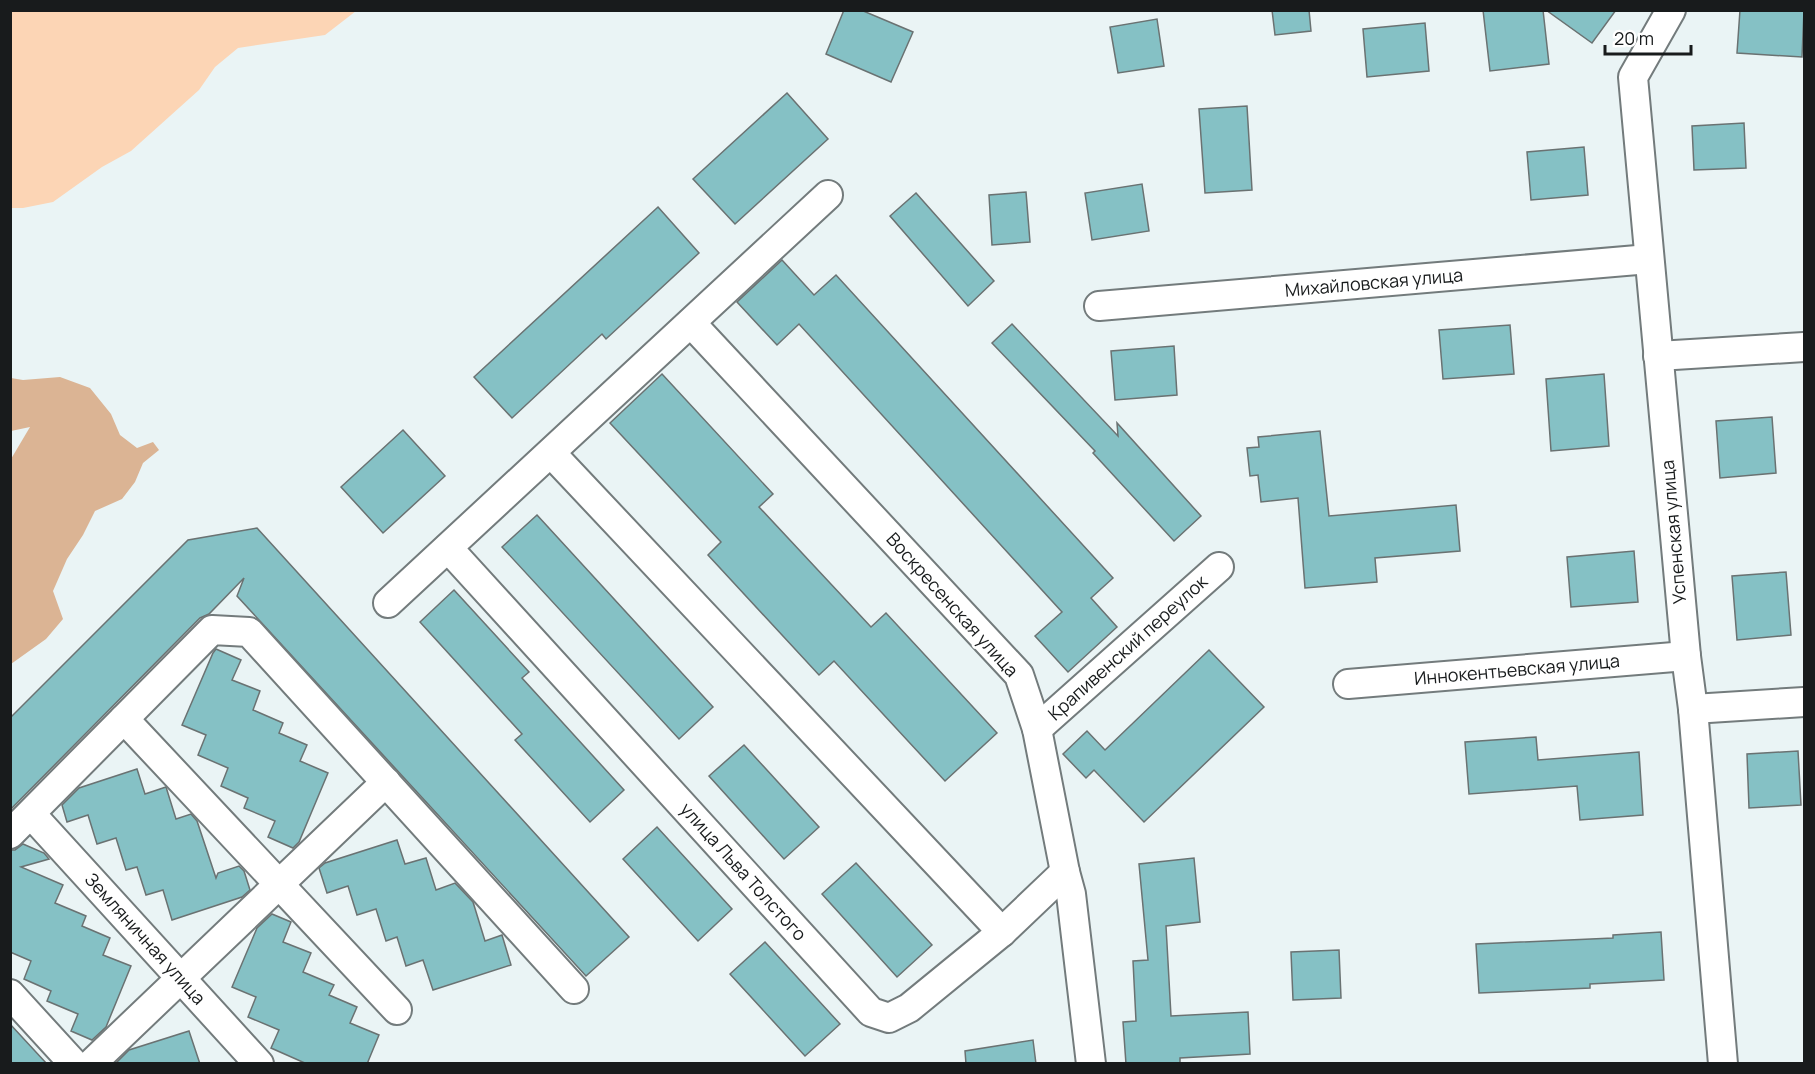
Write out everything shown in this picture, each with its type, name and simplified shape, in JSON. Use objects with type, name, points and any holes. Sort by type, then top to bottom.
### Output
[{"type":"street","name":"Успенская улица","points":[[1671,10],[1633,77],[1724,1064]]},
{"type":"street","points":[[388,603],[828,195]]},
{"type":"street","name":"Михайловская улица","points":[[1100,306],[1649,259]]},
{"type":"street","name":"Воскресенская улица","points":[[691,323],[1019,675],[1037,729],[1071,894],[1090,1064]]},
{"type":"street","points":[[1658,356],[1804,347]]},
{"type":"street","points":[[551,453],[1002,932]]},
{"type":"street","name":"улица Льва Толстого","points":[[448,548],[871,1012],[890,1018],[909,1008],[1002,932],[1065,872]]},
{"type":"street","name":"Крапивенский переулок","points":[[1037,729],[1219,567]]},
{"type":"street","points":[[10,834],[212,630],[249,632],[573,989]]},
{"type":"street","name":"Иннокентьевская улица","points":[[1348,684],[1686,656]]},
{"type":"street","points":[[1693,709],[1804,702]]},
{"type":"street","points":[[124,719],[397,1010]]},
{"type":"street","points":[[91,1064],[386,782]]},
{"type":"street","name":"Земляничная улица","points":[[30,814],[259,1064]]},
{"type":"street","points":[[10,994],[74,1064]]},
{"type":"shaded area","points":[[10,11],[356,11],[325,35],[238,48],[215,67],[199,90],[131,151],[102,167],[53,202],[11,208]]},
{"type":"shaded area","points":[[60,377],[90,388],[111,414],[120,435],[137,448],[153,442],[159,450],[143,463],[135,482],[122,499],[95,511],[67,559],[53,591],[63,619],[46,639],[11,664],[11,459],[30,427],[11,431],[11,378],[23,380]]},
{"type":"building","points":[[844,10],[861,10],[913,32],[891,82],[826,54]]},
{"type":"building","points":[[1272,10],[1309,10],[1311,31],[1275,35]]},
{"type":"building","points":[[1483,10],[1543,10],[1549,64],[1490,71]]},
{"type":"building","points":[[1546,10],[1616,10],[1592,43]]},
{"type":"building","points":[[1740,10],[1804,10],[1802,57],[1737,53]]},
{"type":"building","points":[[1157,19],[1164,66],[1118,73],[1110,27]]},
{"type":"building","points":[[1425,23],[1429,71],[1367,77],[1363,29]]},
{"type":"building","points":[[787,93],[828,139],[735,224],[693,179]]},
{"type":"building","points":[[1247,106],[1252,190],[1205,193],[1199,109]]},
{"type":"building","points":[[1744,123],[1746,168],[1694,170],[1692,126]]},
{"type":"building","points":[[1584,147],[1588,195],[1531,200],[1527,152]]},
{"type":"building","points":[[1142,184],[1149,231],[1092,240],[1085,193]]},
{"type":"building","points":[[1026,192],[1030,242],[992,245],[989,195]]},
{"type":"building","points":[[916,193],[994,281],[968,306],[890,216]]},
{"type":"building","points":[[658,207],[699,253],[606,339],[602,334],[512,418],[474,377]]},
{"type":"building","points":[[782,260],[814,295],[836,275],[1113,578],[1091,598],[1117,627],[1068,672],[1035,636],[1062,612],[799,324],[777,345],[737,302]]},
{"type":"building","points":[[1012,324],[1118,436],[1117,423],[1201,516],[1174,541],[1093,453],[1095,451],[992,343]]},
{"type":"building","points":[[1510,325],[1514,374],[1443,379],[1439,330]]},
{"type":"building","points":[[1174,346],[1177,395],[1115,400],[1111,351]]},
{"type":"building","points":[[662,374],[773,494],[759,507],[871,627],[886,613],[997,733],[945,781],[834,661],[819,675],[708,555],[721,542],[610,423]]},
{"type":"building","points":[[1604,374],[1609,446],[1551,451],[1546,379]]},
{"type":"building","points":[[1772,417],[1776,473],[1720,478],[1716,421]]},
{"type":"building","points":[[403,430],[445,476],[383,533],[341,487]]},
{"type":"building","points":[[1320,431],[1329,516],[1456,505],[1460,551],[1375,558],[1377,582],[1305,588],[1298,498],[1261,502],[1258,475],[1250,476],[1247,448],[1259,447],[1258,437]]},
{"type":"building","points":[[537,515],[713,707],[679,739],[502,547]]},
{"type":"building","points":[[257,528],[629,937],[586,976],[237,596],[244,578],[209,614],[200,618],[10,810],[10,718],[188,540]]},
{"type":"building","points":[[1634,551],[1638,602],[1571,607],[1567,557]]},
{"type":"building","points":[[1786,572],[1791,635],[1737,640],[1732,576]]},
{"type":"building","points":[[454,590],[529,672],[522,678],[624,790],[590,822],[515,740],[522,734],[420,622]]},
{"type":"building","points":[[216,649],[241,660],[232,680],[260,691],[253,710],[283,723],[279,733],[307,745],[300,761],[328,773],[299,842],[293,848],[268,837],[275,821],[244,808],[248,798],[221,786],[228,768],[198,755],[206,735],[182,725]]},
{"type":"building","points":[[1209,650],[1264,707],[1144,822],[1094,770],[1086,778],[1063,754],[1087,731],[1105,750]]},
{"type":"building","points":[[1536,737],[1538,760],[1639,752],[1643,815],[1580,820],[1577,786],[1469,794],[1465,742]]},
{"type":"building","points":[[744,745],[819,827],[784,859],[709,776]]},
{"type":"building","points":[[1798,751],[1801,805],[1749,808],[1747,754]]},
{"type":"building","points":[[137,769],[145,794],[166,787],[176,819],[191,814],[197,821],[216,878],[218,873],[239,866],[244,871],[250,890],[242,897],[172,920],[163,890],[146,895],[137,867],[126,870],[116,838],[97,844],[88,815],[67,822],[62,805],[79,788]]},
{"type":"building","points":[[657,827],[732,909],[698,941],[623,859]]},
{"type":"building","points":[[397,840],[405,864],[426,858],[436,890],[455,883],[473,902],[485,941],[502,935],[511,965],[433,990],[423,960],[406,966],[397,937],[386,941],[376,909],[357,915],[348,886],[327,893],[319,868],[325,863]]},
{"type":"building","points":[[23,844],[44,853],[49,859],[21,867],[63,885],[55,903],[86,916],[82,926],[110,938],[103,955],[131,966],[106,1027],[92,1040],[71,1031],[78,1014],[47,1001],[51,991],[24,979],[31,961],[10,952],[10,850],[15,850]]},
{"type":"building","points":[[1194,858],[1200,922],[1166,926],[1171,1016],[1248,1012],[1250,1054],[1180,1058],[1180,1064],[1126,1064],[1123,1022],[1136,1021],[1133,961],[1148,960],[1139,864]]},
{"type":"building","points":[[856,863],[932,945],[897,977],[822,894]]},
{"type":"building","points":[[272,914],[291,922],[283,942],[311,953],[303,972],[334,985],[329,995],[357,1007],[350,1023],[379,1035],[367,1064],[307,1064],[271,1048],[279,1030],[248,1017],[256,997],[232,987],[257,928]]},
{"type":"building","points":[[1661,932],[1664,980],[1590,984],[1590,988],[1479,993],[1476,944],[1613,938],[1613,935]]},
{"type":"building","points":[[765,942],[840,1024],[805,1056],[730,974]]},
{"type":"building","points":[[1339,950],[1341,998],[1293,1000],[1291,952]]},
{"type":"building","points":[[10,1024],[47,1064],[10,1064]]},
{"type":"building","points":[[189,1031],[200,1064],[115,1064],[129,1050]]},
{"type":"building","points":[[1033,1040],[1036,1064],[966,1064],[965,1051]]}]
